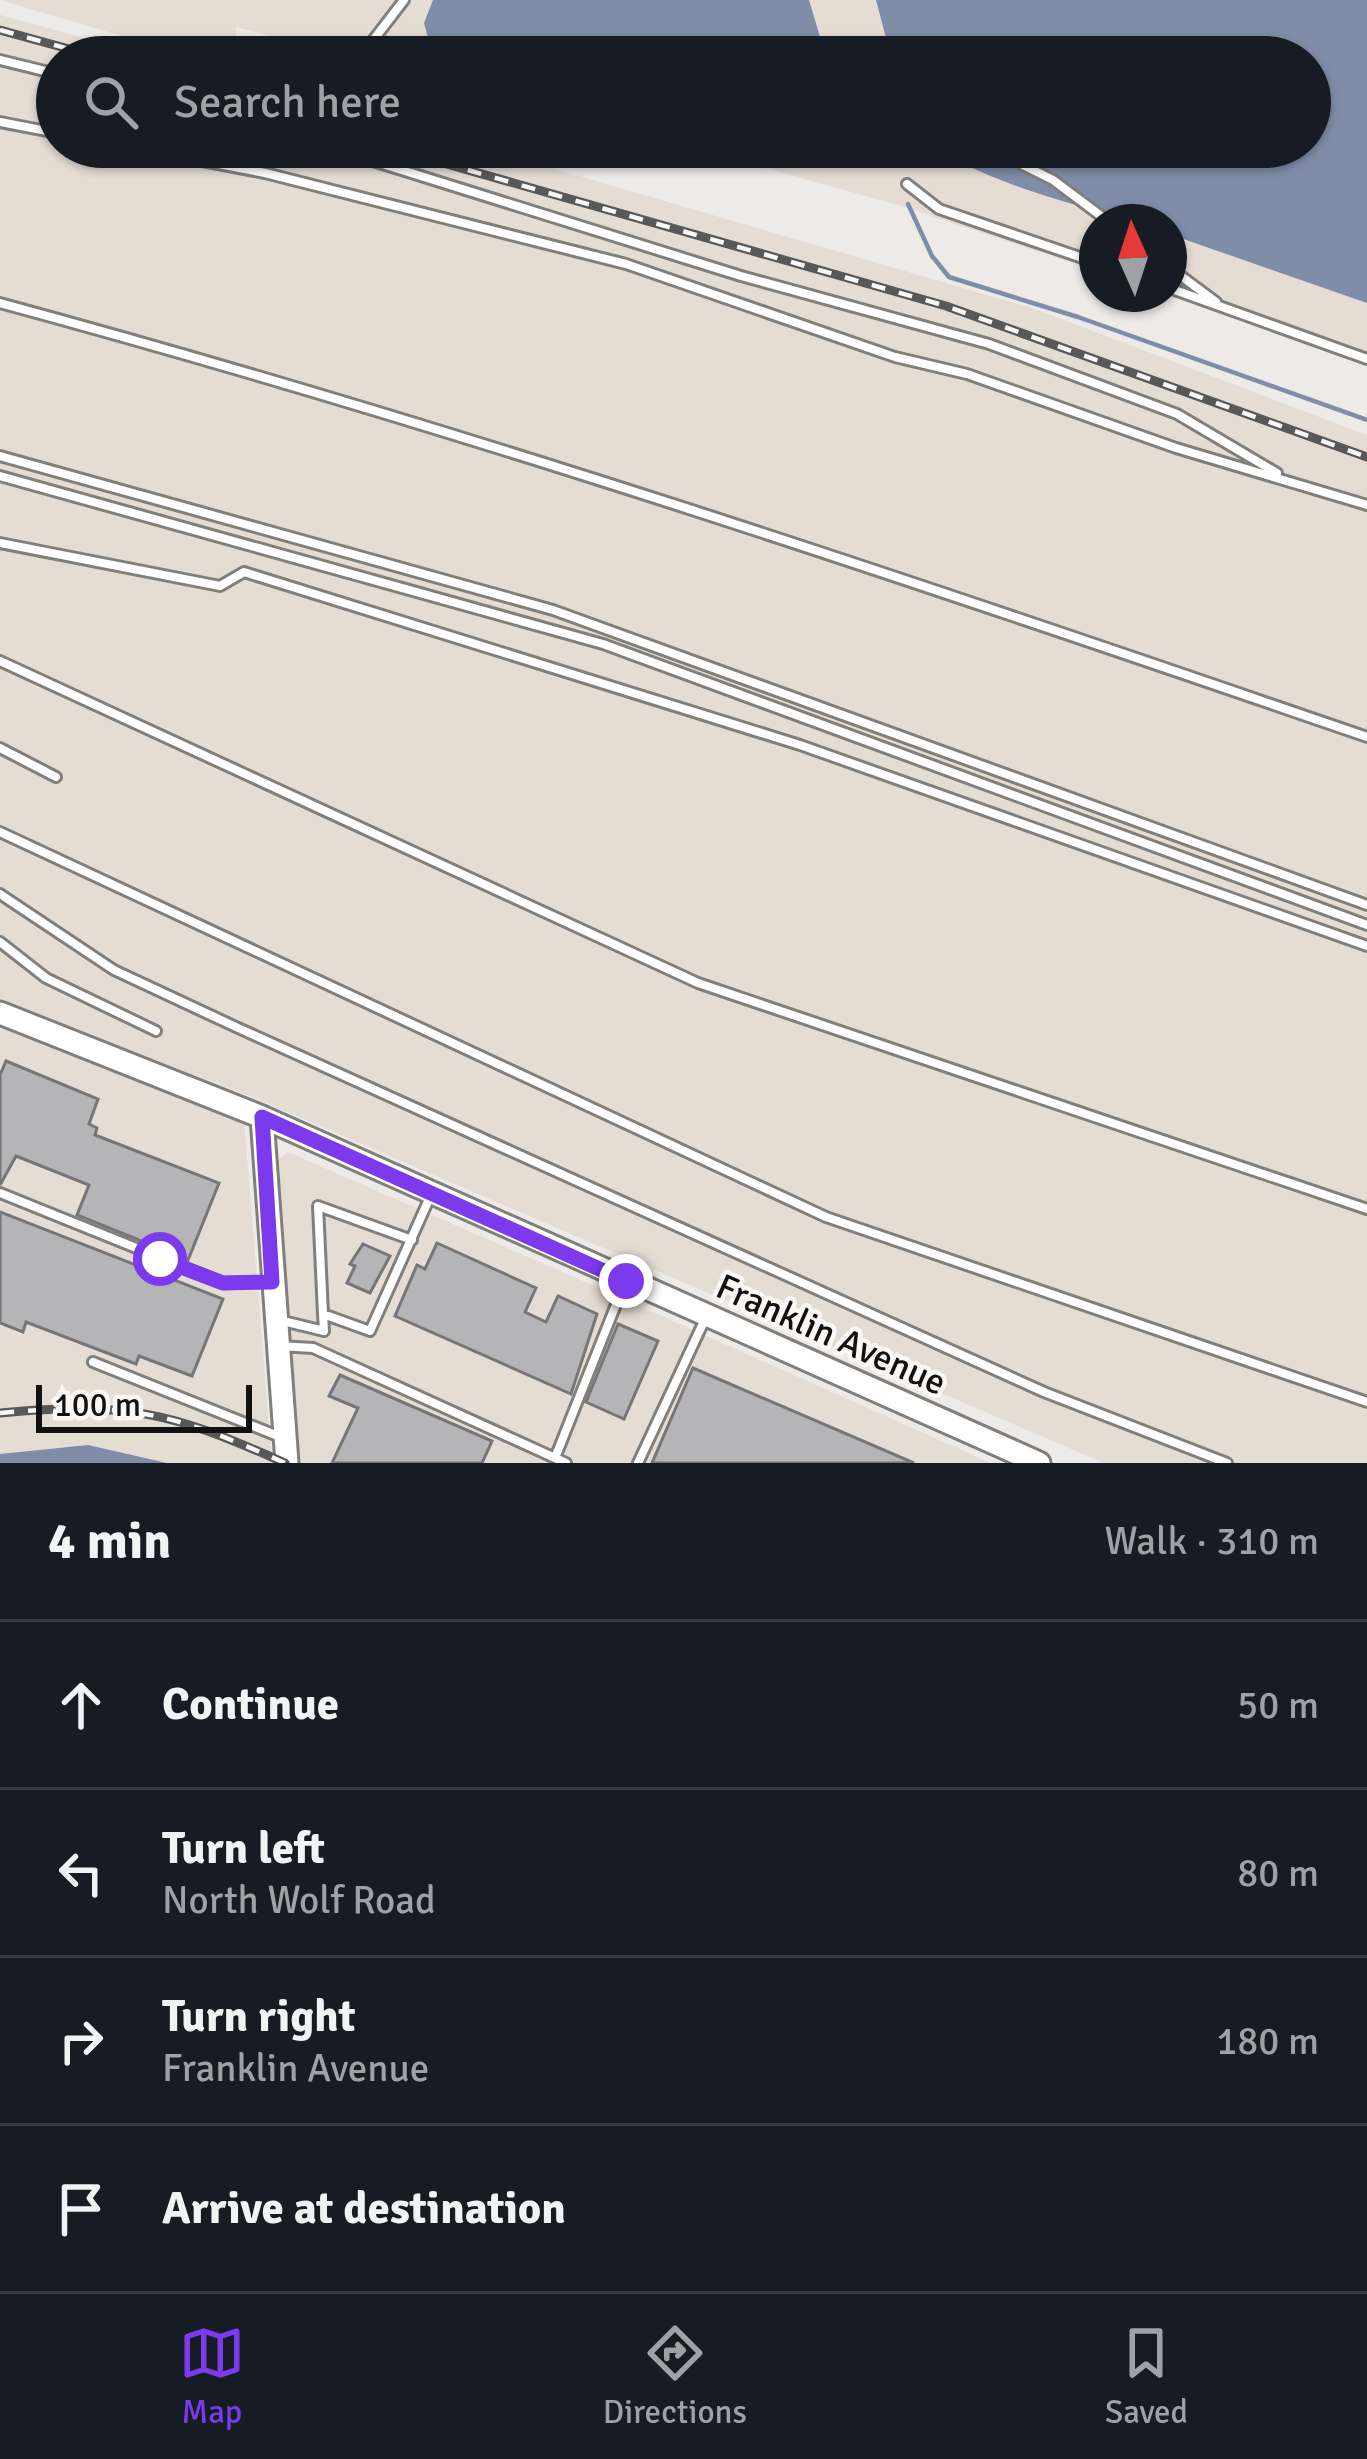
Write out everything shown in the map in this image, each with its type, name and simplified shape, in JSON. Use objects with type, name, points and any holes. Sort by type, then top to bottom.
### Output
[{"type":"main road","name":"Franklin Avenue","points":[[2,1018],[262,1117],[1040,1463]]},
{"type":"main road","points":[[262,1117],[286,1463]]},
{"type":"lane","points":[[376,36],[404,0]]},
{"type":"lane","points":[[0,60],[36,69]]},
{"type":"lane","points":[[0,122],[36,129]]},
{"type":"lane","points":[[235,168],[626,264],[895,357],[967,374],[1176,448],[1367,506]]},
{"type":"lane","points":[[396,168],[741,275],[989,344],[1178,414],[1288,480]]},
{"type":"lane","points":[[1029,168],[1085,204]]},
{"type":"lane","points":[[907,184],[939,209],[1079,257]]},
{"type":"lane","points":[[1187,280],[1223,307]]},
{"type":"lane","points":[[1187,294],[1367,359]]},
{"type":"lane","points":[[0,303],[268,375],[726,518],[1367,737]]},
{"type":"lane","points":[[0,456],[553,610],[1367,905]]},
{"type":"lane","points":[[0,476],[603,644],[1367,925]]},
{"type":"lane","points":[[0,543],[220,586],[244,572],[800,745],[1367,946]]},
{"type":"lane","points":[[0,661],[698,982],[1367,1210]]},
{"type":"lane","points":[[0,748],[56,777]]},
{"type":"lane","points":[[0,832],[826,1216],[1367,1402]]},
{"type":"lane","points":[[0,894],[114,970],[216,1018],[1044,1393],[1227,1463]]},
{"type":"lane","points":[[0,942],[46,978],[156,1031]]},
{"type":"lane","points":[[0,1193],[223,1283],[272,1282]]},
{"type":"lane","points":[[323,1314],[370,1331],[430,1195]]},
{"type":"lane","points":[[275,1319],[324,1331],[318,1206],[412,1240]]},
{"type":"lane","points":[[555,1458],[626,1281]]},
{"type":"lane","points":[[638,1463],[706,1316]]},
{"type":"lane","points":[[278,1346],[313,1348],[566,1463]]},
{"type":"lane","points":[[93,1362],[285,1439]]},
{"type":"shaded area","points":[[0,0],[1367,0],[1367,366],[1187,302],[1187,204],[1079,204],[1079,265],[898,205],[765,168],[1331,168],[1331,36],[270,36],[236,27],[236,36],[122,36]]},
{"type":"shaded area","points":[[0,15],[77,36],[36,36],[36,168],[551,168],[1035,309],[1367,435],[1367,1463],[1104,1463],[257,1099],[0,1001]]},
{"type":"shaded area","points":[[0,1027],[244,1120],[272,1463],[0,1463]]},
{"type":"shaded area","points":[[288,1152],[991,1463],[298,1463],[277,1161]]},
{"type":"water","points":[[433,0],[809,0],[820,36],[427,36],[424,23]]},
{"type":"water","points":[[876,0],[1367,0],[1367,303],[1187,240],[1187,204],[1079,205],[973,168],[1331,168],[1331,36],[885,36]]},
{"type":"water","points":[[88,1445],[167,1463],[0,1463],[0,1454]]},
{"type":"building","points":[[6,1061],[98,1099],[89,1124],[97,1128],[95,1135],[219,1183],[188,1260],[77,1215],[89,1185],[16,1156],[0,1185],[0,1075]]},
{"type":"building","points":[[0,1212],[223,1299],[192,1376],[139,1356],[136,1364],[26,1322],[23,1332],[0,1323]]},
{"type":"building","points":[[437,1243],[536,1288],[525,1312],[546,1322],[558,1296],[597,1314],[571,1394],[395,1316],[417,1265],[425,1269]]},
{"type":"building","points":[[363,1244],[390,1256],[370,1293],[347,1283],[355,1266],[350,1264]]},
{"type":"building","points":[[618,1324],[658,1341],[624,1419],[586,1402]]},
{"type":"building","points":[[693,1368],[914,1463],[652,1463]]},
{"type":"building","points":[[340,1375],[492,1441],[482,1463],[332,1463],[358,1408],[329,1396]]},
{"type":"waterway","points":[[908,204],[932,256],[949,277],[1078,317],[1367,420]]},
{"type":"railway","points":[[0,30],[36,40]]},
{"type":"railway","points":[[461,168],[946,306],[1367,457]]},
{"type":"railway","points":[[0,1413],[82,1409],[147,1414],[210,1432],[285,1463]]},
{"type":"route","points":[[160,1259],[223,1283],[272,1282],[262,1117],[626,1281]]}]
